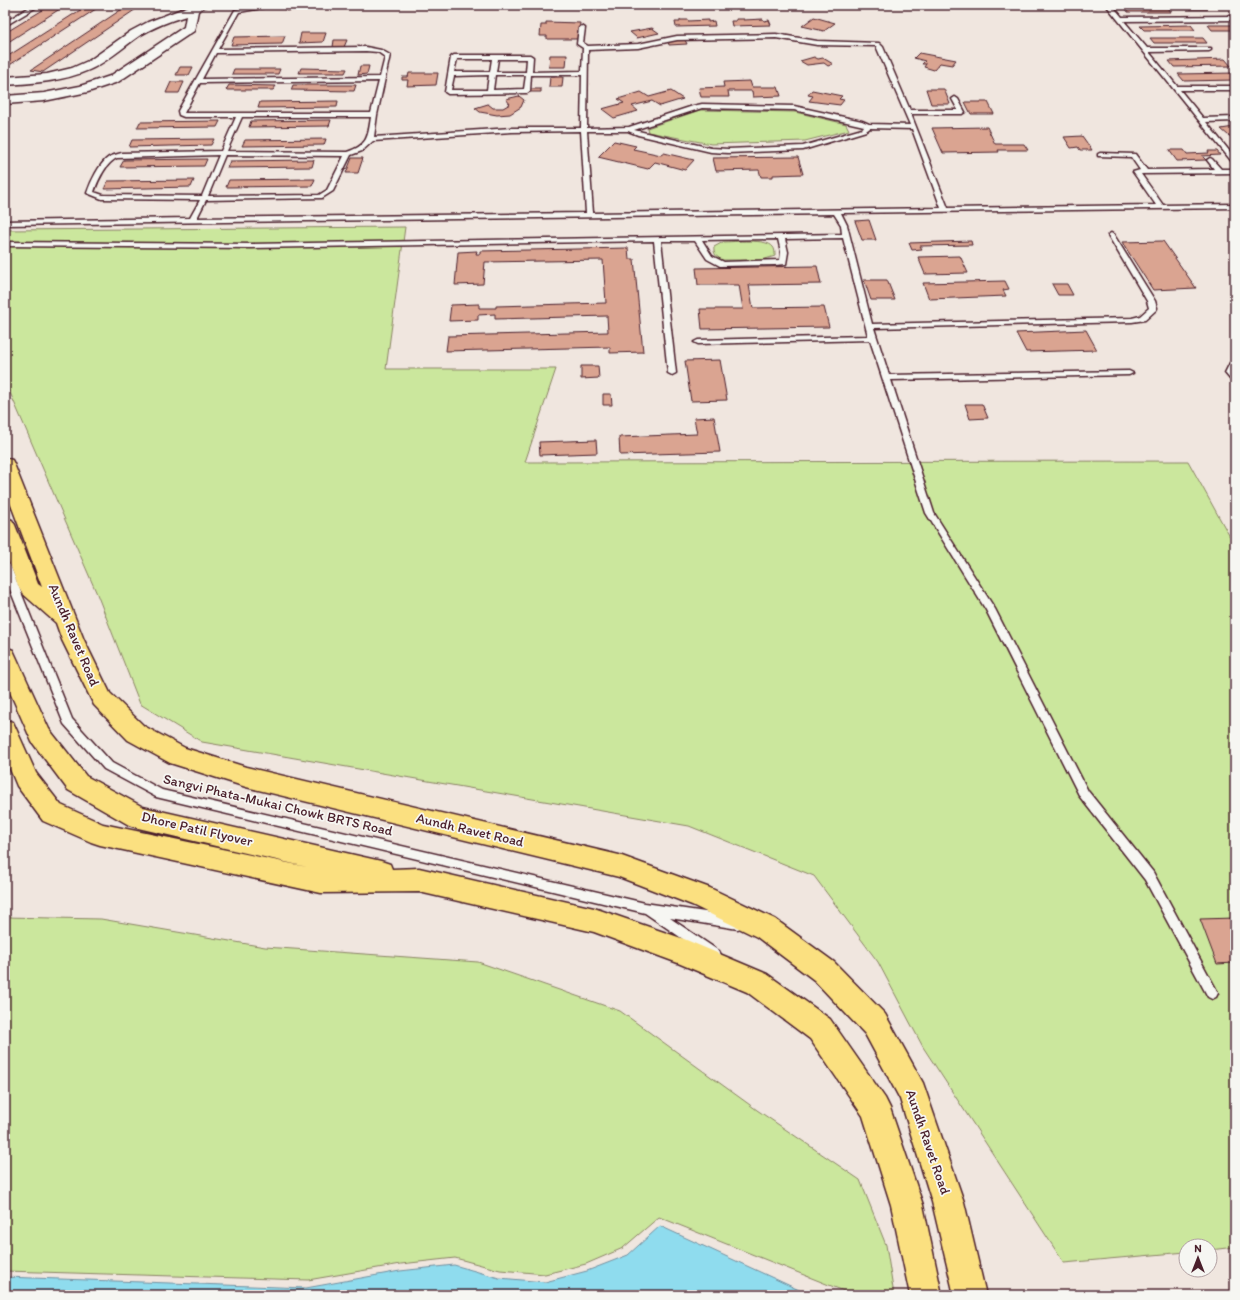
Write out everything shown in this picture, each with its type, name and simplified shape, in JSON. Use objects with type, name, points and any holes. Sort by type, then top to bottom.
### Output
[{"type":"main road","points":[[5,93],[43,90],[77,84],[103,75],[177,27],[197,7]]},
{"type":"main road","points":[[5,81],[43,78],[67,74],[84,68],[152,24],[197,7]]},
{"type":"main road","points":[[5,86],[43,83],[71,78],[92,71],[164,25],[197,7]]},
{"type":"main road","points":[[5,100],[44,97],[82,90],[114,79],[190,29],[197,7]]},
{"type":"main road","name":"Aundh Ravet Road","points":[[5,464],[73,640],[102,700],[136,733],[178,756],[246,777],[619,866],[701,896],[766,928],[824,971],[875,1024],[913,1093],[948,1202],[970,1295]]},
{"type":"main road","points":[[5,524],[28,588],[66,620]]},
{"type":"main road","name":"Dhore Patil Flyover","points":[[5,656],[40,735],[77,783],[138,816],[419,880]]},
{"type":"main road","points":[[5,729],[26,779],[52,813],[100,834],[321,881],[419,880],[594,920],[684,952],[757,983],[820,1028],[876,1108],[907,1205],[926,1295]]},
{"type":"street","points":[[1235,366],[1233,372],[1235,376]]},
{"type":"lane","points":[[5,24],[37,5]]},
{"type":"lane","points":[[276,5],[247,8],[237,11],[181,111],[181,114],[239,116],[374,115]]},
{"type":"lane","points":[[1109,5],[1235,162]]},
{"type":"lane","points":[[1119,19],[1235,18]]},
{"type":"lane","points":[[582,28],[580,44],[587,48],[638,46],[669,39],[694,37],[776,36],[817,43],[874,43],[880,47],[914,126],[945,210]]},
{"type":"lane","points":[[587,48],[584,52],[584,130],[590,215]]},
{"type":"lane","points":[[214,51],[356,49],[379,51],[388,56],[374,115],[371,139],[360,150],[348,154],[223,154],[114,157],[107,162],[91,188],[90,193],[102,197],[204,198],[320,196],[330,191],[348,154]]},
{"type":"lane","points":[[1144,50],[1209,49]]},
{"type":"lane","points":[[454,57],[530,57],[529,74],[527,91],[448,92],[454,57]]},
{"type":"lane","points":[[490,91],[495,57]]},
{"type":"lane","points":[[451,74],[584,74]]},
{"type":"lane","points":[[198,81],[382,80]]},
{"type":"lane","points":[[1175,88],[1235,88]]},
{"type":"lane","points":[[908,112],[962,112],[955,99]]},
{"type":"lane","points":[[371,139],[504,130],[630,129],[702,106],[794,108],[862,123],[868,126],[914,126]]},
{"type":"lane","points":[[193,220],[239,116]]},
{"type":"lane","points":[[1200,120],[1235,118]]},
{"type":"lane","points":[[630,129],[633,132],[711,150],[728,151],[803,148],[864,130],[868,126]]},
{"type":"lane","points":[[1100,155],[1133,155],[1145,172]]},
{"type":"lane","points":[[1210,160],[1219,171]]},
{"type":"lane","points":[[1160,207],[1136,172],[1235,171]]},
{"type":"lane","points":[[5,223],[1235,206]]},
{"type":"lane","points":[[838,212],[844,225],[872,338],[930,512],[990,609],[1084,794],[1149,876],[1212,993]]},
{"type":"lane","points":[[697,238],[711,260],[717,263],[775,264],[783,262],[785,254],[781,236]]},
{"type":"lane","points":[[5,244],[258,246],[846,236]]},
{"type":"lane","points":[[869,326],[1132,320],[1142,318],[1153,308],[1151,301],[1111,236]]},
{"type":"lane","points":[[657,239],[672,374]]},
{"type":"lane","points":[[698,342],[872,338]]},
{"type":"lane","points":[[886,378],[1129,373]]},
{"type":"lane","name":"Sangvi Phata-Mukai Chowk BRTS Road","points":[[5,565],[68,721],[108,766],[160,794],[310,828],[645,908],[766,928]]},
{"type":"lane","name":"Sangvi Phata-Mukai Chowk BRTS Road","points":[[645,908],[757,983]]},
{"type":"green space","points":[[700,110],[795,112],[846,124],[849,130],[805,141],[711,144],[648,132],[647,128]]},
{"type":"green space","points":[[405,227],[386,369],[556,369],[525,462],[1188,461],[1235,546],[1235,1247],[1218,1249],[1218,1238],[1178,1238],[1178,1253],[1064,1263],[923,1047],[878,962],[814,876],[689,826],[202,742],[140,704],[97,594],[5,381],[5,230]]},
{"type":"green space","points":[[723,242],[764,242],[773,247],[775,250],[775,256],[762,260],[723,260],[716,255],[714,252],[714,247]]},
{"type":"green space","points":[[5,917],[101,919],[265,947],[478,962],[620,1011],[757,1110],[860,1180],[886,1245],[894,1295],[854,1295],[659,1217],[623,1248],[586,1264],[545,1274],[500,1270],[455,1258],[401,1264],[308,1280],[5,1271]]},
{"type":"water","points":[[660,1226],[810,1295],[5,1295],[5,1277],[306,1288],[400,1271],[454,1265],[499,1278],[545,1282],[587,1271],[628,1255]]},
{"type":"building","points":[[51,5],[66,5],[5,44],[5,33]]},
{"type":"building","points":[[88,5],[102,5],[5,68],[5,58]]},
{"type":"building","points":[[128,5],[142,5],[43,72],[31,70]]},
{"type":"building","points":[[464,5],[478,5],[478,8],[464,8]]},
{"type":"building","points":[[1183,5],[1204,5],[1208,9],[1187,9]]},
{"type":"building","points":[[310,6],[311,9],[286,11],[286,8]]},
{"type":"building","points":[[1124,6],[1167,6],[1171,12],[1128,12]]},
{"type":"building","points":[[814,17],[835,23],[824,31],[802,26]]},
{"type":"building","points":[[736,19],[769,20],[771,25],[732,26],[731,21],[736,21]]},
{"type":"building","points":[[680,20],[714,21],[715,26],[676,27],[675,22],[680,22]]},
{"type":"building","points":[[546,22],[580,23],[578,39],[547,39],[547,36],[540,36],[541,25],[546,25]]},
{"type":"building","points":[[1191,25],[1195,30],[1144,30],[1140,26]]},
{"type":"building","points":[[1208,25],[1235,25],[1235,30],[1212,30]]},
{"type":"building","points":[[652,28],[659,33],[637,38],[630,32]]},
{"type":"building","points":[[301,33],[326,33],[323,42],[299,43]]},
{"type":"building","points":[[285,36],[282,44],[231,45],[234,37]]},
{"type":"building","points":[[1150,38],[1203,38],[1207,43],[1154,43]]},
{"type":"building","points":[[334,40],[347,40],[344,47],[333,47]]},
{"type":"building","points":[[685,40],[687,44],[669,45],[668,41]]},
{"type":"building","points":[[919,53],[956,60],[952,65],[940,63],[934,70],[924,67],[926,64],[922,64],[925,61],[914,58]]},
{"type":"building","points":[[550,55],[567,55],[566,67],[549,67]]},
{"type":"building","points":[[814,57],[818,59],[823,58],[833,64],[828,66],[824,63],[807,65],[800,61]]},
{"type":"building","points":[[1225,59],[1231,66],[1174,67],[1169,61]]},
{"type":"building","points":[[360,66],[369,66],[367,74],[358,75]]},
{"type":"building","points":[[180,67],[193,67],[189,75],[176,75]]},
{"type":"building","points":[[301,68],[347,69],[345,73],[299,73]]},
{"type":"building","points":[[234,69],[280,69],[278,74],[232,74]]},
{"type":"building","points":[[409,73],[438,73],[436,85],[407,86],[408,80],[402,80],[402,77],[408,77]]},
{"type":"building","points":[[1235,73],[1235,80],[1184,81],[1178,74]]},
{"type":"building","points":[[550,77],[563,77],[562,87],[549,87]]},
{"type":"building","points":[[750,81],[752,87],[778,87],[781,96],[753,97],[752,91],[728,91],[729,97],[701,97],[699,88],[724,87],[723,82]]},
{"type":"building","points":[[171,82],[184,82],[179,93],[166,93]]},
{"type":"building","points":[[229,85],[276,86],[273,90],[226,90]]},
{"type":"building","points":[[293,85],[356,85],[354,91],[291,90]]},
{"type":"building","points":[[530,89],[541,89],[541,92],[529,92]]},
{"type":"building","points":[[926,89],[944,89],[950,104],[931,104]]},
{"type":"building","points":[[812,90],[842,96],[839,99],[844,100],[840,105],[809,101],[813,96],[808,95]]},
{"type":"building","points":[[671,91],[683,99],[660,106],[652,101],[632,106],[638,111],[614,118],[602,109],[624,103],[618,99],[641,92],[649,97]]},
{"type":"building","points":[[519,96],[524,100],[521,107],[510,114],[497,115],[480,112],[475,108],[488,104],[493,108],[503,108],[510,104],[506,99]]},
{"type":"building","points":[[338,101],[337,107],[258,108],[260,102]]},
{"type":"building","points":[[965,102],[988,102],[994,114],[971,114]]},
{"type":"building","points":[[331,120],[329,126],[249,127],[251,121]]},
{"type":"building","points":[[220,121],[217,127],[137,128],[140,122]]},
{"type":"building","points":[[987,127],[995,144],[1024,144],[1028,150],[943,153],[932,128]]},
{"type":"building","points":[[1234,127],[1235,136],[1229,136],[1221,129]]},
{"type":"building","points":[[1082,136],[1092,150],[1080,150],[1078,147],[1071,148],[1064,137]]},
{"type":"building","points":[[214,139],[211,145],[129,147],[132,140]]},
{"type":"building","points":[[326,139],[324,145],[242,146],[245,140]]},
{"type":"building","points":[[614,141],[636,146],[633,149],[661,155],[664,153],[694,160],[685,170],[655,162],[648,169],[598,157]]},
{"type":"building","points":[[1169,150],[1184,150],[1187,154],[1217,151],[1220,155],[1202,156],[1206,160],[1177,161]]},
{"type":"building","points":[[798,157],[803,174],[773,175],[773,177],[761,177],[759,170],[716,171],[713,158]]},
{"type":"building","points":[[352,158],[363,158],[358,173],[346,173]]},
{"type":"building","points":[[207,159],[204,166],[120,167],[124,160]]},
{"type":"building","points":[[314,160],[312,167],[227,168],[230,161]]},
{"type":"building","points":[[315,179],[312,186],[226,187],[229,180]]},
{"type":"building","points":[[194,180],[191,187],[104,189],[108,181]]},
{"type":"building","points":[[869,220],[876,240],[862,240],[855,221]]},
{"type":"building","points":[[971,241],[972,245],[920,246],[922,249],[912,250],[909,243]]},
{"type":"building","points":[[1163,241],[1196,288],[1153,290],[1122,242]]},
{"type":"building","points":[[628,248],[629,259],[634,259],[643,352],[610,353],[610,347],[446,351],[448,336],[608,332],[607,316],[495,319],[495,314],[478,315],[478,320],[449,321],[451,305],[479,304],[479,308],[496,308],[496,306],[606,303],[603,260],[485,262],[483,284],[455,285],[458,252],[477,251],[476,254],[480,254],[480,251]]},
{"type":"building","points":[[960,256],[968,273],[925,274],[918,257]]},
{"type":"building","points":[[817,266],[821,284],[749,285],[753,308],[824,307],[829,327],[702,329],[700,309],[743,309],[739,285],[698,285],[696,268]]},
{"type":"building","points":[[864,280],[887,280],[895,300],[871,300]]},
{"type":"building","points":[[1005,281],[1009,289],[1003,290],[1006,296],[929,299],[923,283]]},
{"type":"building","points":[[1052,284],[1067,284],[1073,295],[1058,295]]},
{"type":"building","points":[[1086,330],[1097,350],[1026,352],[1016,333]]},
{"type":"building","points":[[720,360],[727,400],[691,401],[685,361]]},
{"type":"building","points":[[581,366],[598,366],[599,378],[581,379]]},
{"type":"building","points":[[603,394],[611,394],[612,405],[603,405]]},
{"type":"building","points":[[965,404],[982,404],[988,418],[970,419]]},
{"type":"building","points":[[714,417],[720,452],[620,455],[619,437],[697,434],[694,418]]},
{"type":"building","points":[[596,440],[597,453],[540,455],[539,442]]},
{"type":"building","points":[[1235,918],[1235,963],[1217,964],[1200,919]]}]
